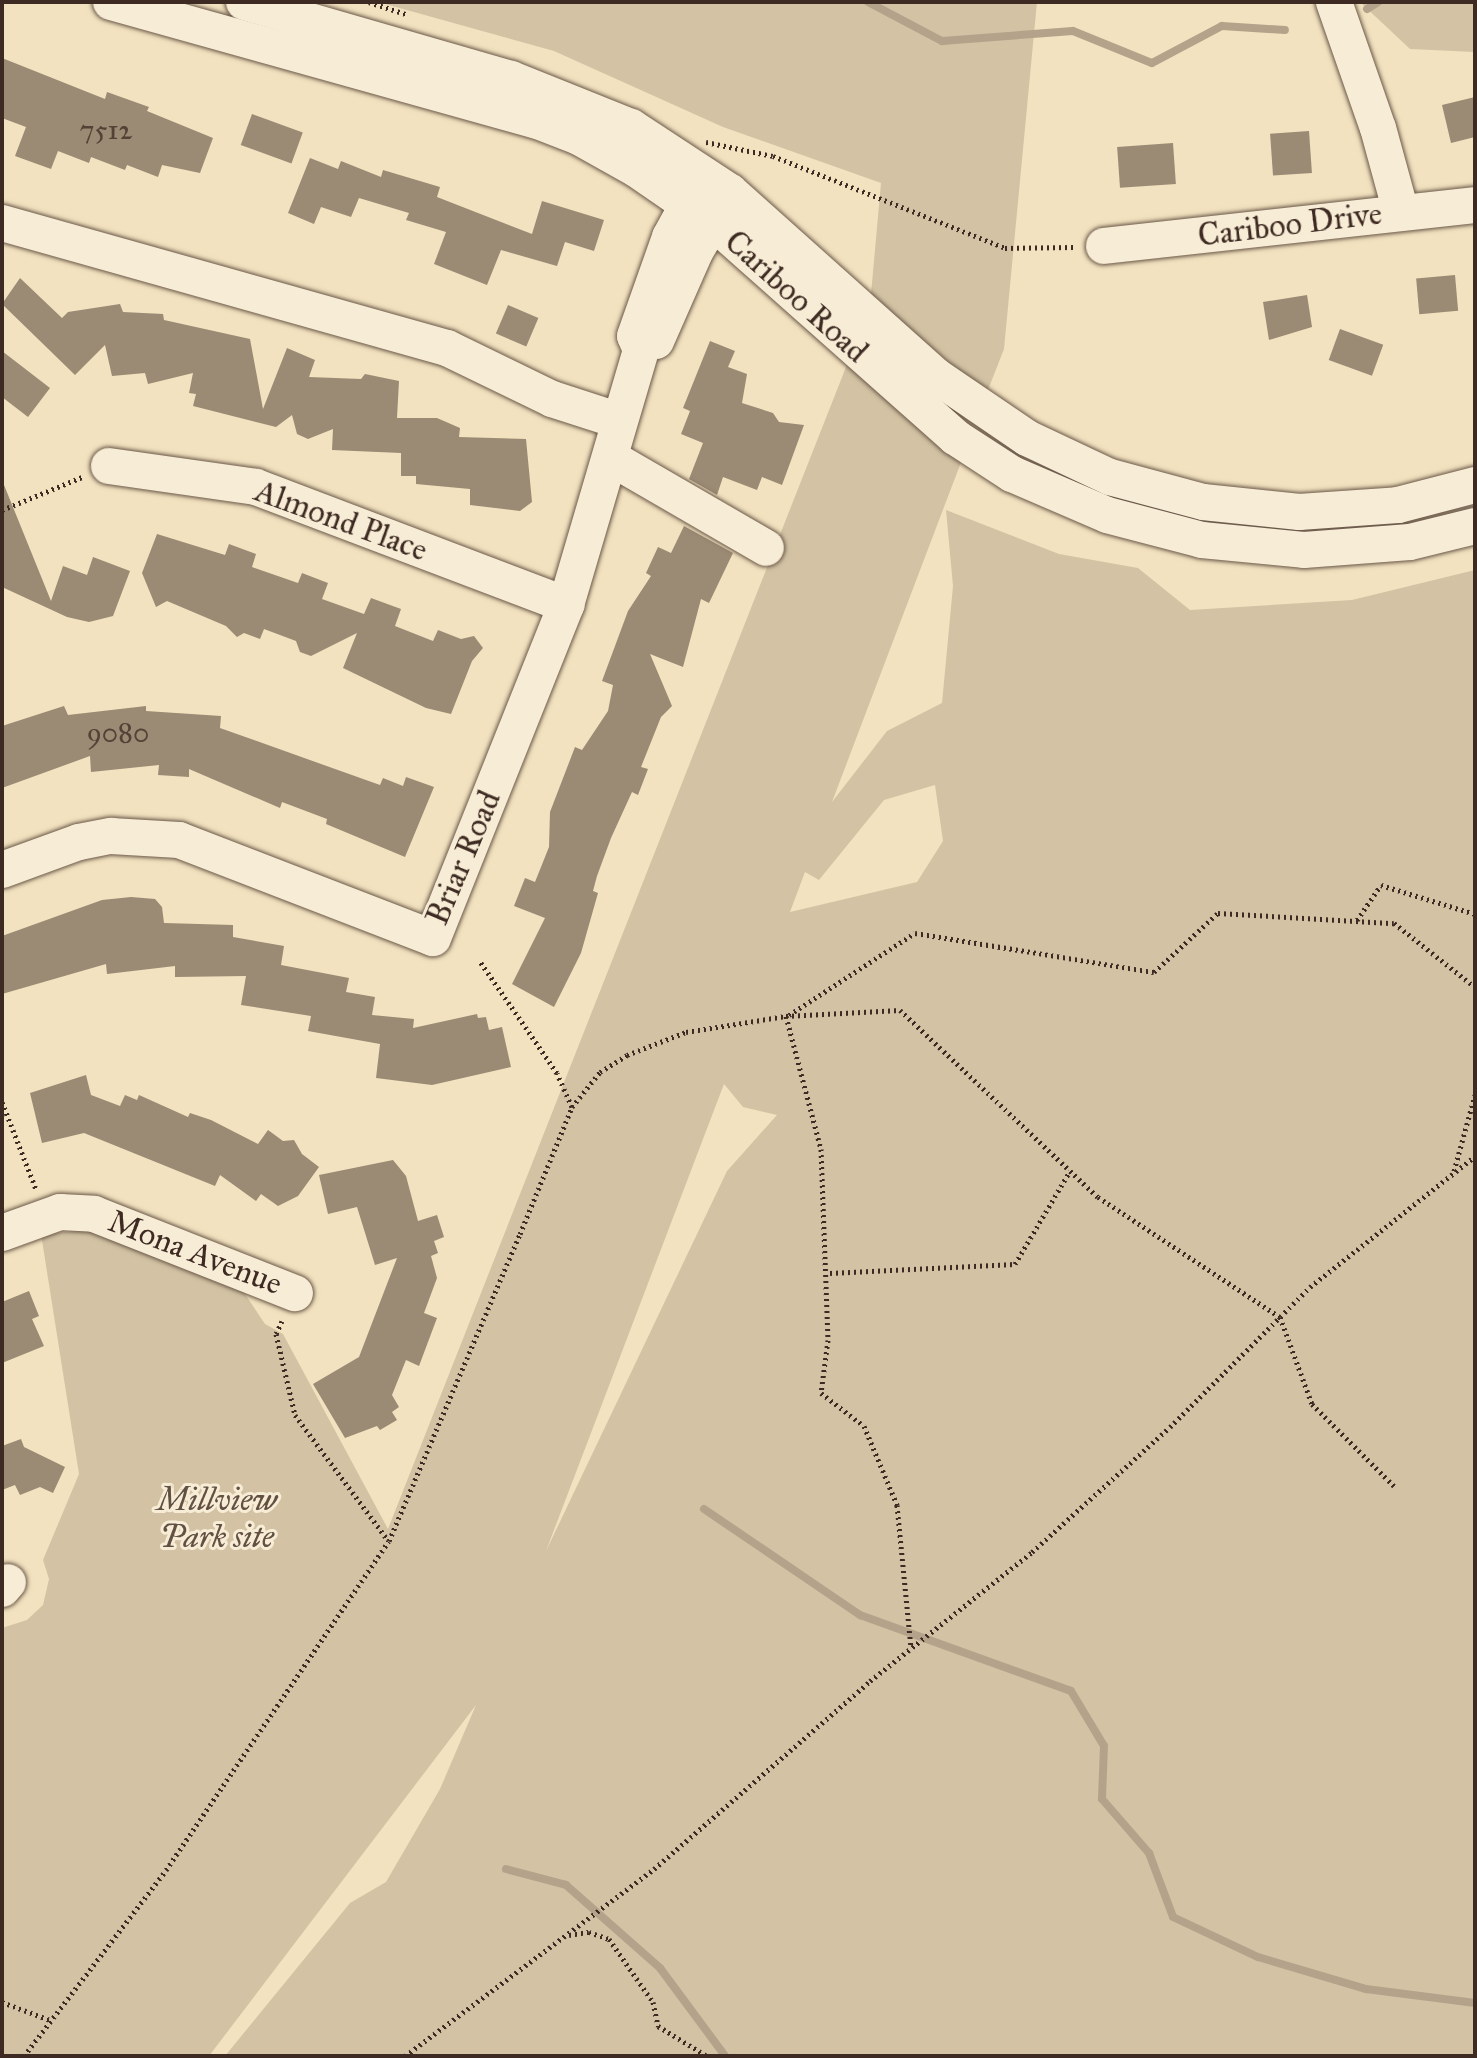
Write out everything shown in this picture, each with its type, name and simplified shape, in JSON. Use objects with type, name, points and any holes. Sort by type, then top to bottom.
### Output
[{"type":"street","name":"Cariboo Road","points":[[111,2],[288,21]]},
{"type":"street","name":"Cariboo Road","points":[[244,2],[579,137],[636,169],[709,199],[936,376],[1027,438],[1110,477],[1203,502],[1299,512],[1398,505],[1475,485]]},
{"type":"street","points":[[1334,2],[1378,128],[1401,212]]},
{"type":"street","name":"Cariboo Road","points":[[709,199],[955,437],[1012,474],[1093,509],[1154,530],[1257,548],[1342,549],[1410,542],[1475,526]]},
{"type":"street","name":"Briar Road","points":[[2,870],[79,842],[111,836],[179,840],[433,938],[566,605],[641,350],[656,342],[709,199]]},
{"type":"street","name":"Cariboo Drive","points":[[1104,246],[1475,205]]},
{"type":"street","points":[[2,223],[447,348],[552,399],[620,421]]},
{"type":"street","points":[[611,458],[766,548]]},
{"type":"street","name":"Almond Place","points":[[109,466],[217,478],[256,487],[566,605]]},
{"type":"street","name":"Mona Avenue","points":[[2,1233],[60,1212],[94,1214],[295,1293]]},
{"type":"path","points":[[714,140],[773,156],[1005,248],[1104,246]]},
{"type":"path","points":[[2,510],[109,466]]},
{"type":"path","points":[[1357,921],[1381,885],[1475,914]]},
{"type":"path","points":[[786,1016],[915,933],[1154,972],[1218,913],[1394,923],[1475,987]]},
{"type":"path","points":[[479,960],[557,1073],[572,1107]]},
{"type":"path","points":[[24,2056],[166,1870],[389,1541],[572,1107],[600,1072],[627,1055],[686,1032],[786,1016],[900,1010],[1098,1197],[1280,1317],[1312,1404],[1394,1486]]},
{"type":"path","points":[[786,1016],[821,1149],[828,1340],[821,1393],[864,1426],[897,1505],[911,1648]]},
{"type":"path","points":[[1454,1173],[1475,1095]]},
{"type":"path","points":[[2,1102],[34,1184]]},
{"type":"path","points":[[405,2056],[654,1869],[911,1648],[1044,1542],[1170,1427],[1310,1287],[1475,1156]]},
{"type":"path","points":[[830,1273],[1015,1264],[1070,1171]]},
{"type":"path","points":[[276,1334],[295,1415],[389,1541]]},
{"type":"path","points":[[567,1935],[589,1932],[609,1939],[653,2002],[658,2026],[707,2056]]},
{"type":"path","points":[[2,2002],[50,2020]]},
{"type":"green space","points":[[378,2],[1037,2],[1004,349],[986,395],[871,294],[881,183],[723,127],[554,51]]},
{"type":"green space","points":[[1360,2],[1475,2],[1475,52],[1410,49]]},
{"type":"green space","name":"Millview Park site","points":[[848,362],[963,457],[832,802],[887,731],[942,703],[953,586],[946,510],[1059,554],[1138,568],[1190,610],[1352,600],[1475,570],[1475,2056],[225,2056],[350,1903],[386,1882],[440,1789],[476,1705],[209,2056],[2,2056],[2,1628],[27,1620],[43,1605],[49,1579],[43,1560],[79,1474],[41,1234],[91,1230],[243,1291],[265,1324],[283,1334],[388,1529]],"holes":[[[935,785],[943,841],[917,882],[790,912],[805,872],[819,880],[884,800]],[[724,1084],[743,1107],[777,1115],[727,1171],[546,1551]]]},
{"type":"building","points":[[2,58],[105,99],[107,92],[149,107],[147,111],[213,138],[200,173],[162,165],[158,177],[127,165],[125,170],[91,157],[89,163],[58,151],[51,169],[15,156],[26,127],[2,118]]},
{"type":"building","points":[[1475,97],[1475,137],[1451,143],[1442,105]]},
{"type":"building","points":[[252,114],[303,132],[291,163],[241,145]]},
{"type":"building","points":[[1309,131],[1312,173],[1273,176],[1270,134]]},
{"type":"building","points":[[1173,143],[1176,184],[1120,188],[1117,147]]},
{"type":"building","points":[[310,158],[338,169],[341,161],[381,177],[383,170],[440,187],[437,197],[532,234],[542,201],[604,220],[594,251],[565,242],[557,266],[501,250],[487,285],[434,264],[446,232],[406,220],[409,213],[359,198],[351,217],[321,207],[314,224],[288,213]]},
{"type":"building","points":[[1455,275],[1458,311],[1419,314],[1416,278]]},
{"type":"building","points":[[20,278],[62,318],[68,312],[120,304],[123,312],[163,314],[164,320],[250,339],[263,409],[287,348],[315,360],[309,377],[361,379],[365,374],[399,381],[397,418],[437,418],[460,428],[459,437],[526,439],[532,502],[520,511],[470,505],[470,489],[416,484],[416,476],[401,476],[401,453],[332,450],[333,429],[308,439],[297,434],[292,415],[276,427],[193,406],[196,394],[189,393],[193,373],[148,384],[145,373],[112,376],[105,345],[75,375],[2,304]]},
{"type":"building","points":[[1307,295],[1312,327],[1269,340],[1263,302]]},
{"type":"building","points":[[508,305],[538,318],[526,346],[496,334]]},
{"type":"building","points":[[1340,329],[1383,345],[1372,376],[1329,360]]},
{"type":"building","points":[[710,341],[735,351],[728,367],[747,374],[742,403],[773,413],[779,422],[804,425],[782,485],[762,477],[757,490],[723,477],[717,495],[689,479],[703,443],[681,434],[690,411],[683,408]]},
{"type":"building","points":[[2,351],[50,388],[28,417],[2,397]]},
{"type":"building","points":[[2,480],[51,601],[63,566],[87,575],[93,557],[130,571],[113,616],[89,622],[67,617],[2,587]]},
{"type":"building","points":[[684,526],[733,553],[709,603],[701,599],[683,667],[650,654],[672,706],[661,717],[641,767],[648,769],[638,795],[632,792],[611,838],[593,891],[598,893],[581,953],[554,1007],[512,984],[545,918],[514,906],[525,878],[535,882],[549,847],[550,812],[575,747],[582,750],[608,711],[613,685],[602,681],[628,611],[651,576],[646,573],[658,547],[671,553]]},
{"type":"building","points":[[157,534],[225,555],[229,544],[256,554],[252,567],[298,583],[302,573],[328,583],[322,599],[364,614],[371,598],[401,609],[395,626],[433,641],[438,630],[461,639],[474,636],[483,648],[472,661],[451,714],[426,708],[343,668],[357,633],[311,656],[300,652],[296,641],[264,629],[260,639],[244,633],[237,637],[226,626],[167,601],[156,607],[142,573]]},
{"type":"building","points":[[64,706],[68,715],[146,706],[146,711],[221,716],[220,728],[380,785],[383,778],[403,786],[406,777],[434,787],[405,857],[326,824],[327,819],[282,802],[280,808],[189,769],[189,777],[158,775],[159,765],[91,772],[90,756],[2,788],[2,726]]},
{"type":"building","points":[[131,897],[155,899],[162,907],[164,923],[233,925],[233,937],[284,946],[281,965],[349,978],[346,992],[375,997],[372,1015],[414,1019],[413,1028],[477,1014],[478,1018],[486,1017],[489,1030],[502,1027],[511,1067],[432,1085],[376,1078],[380,1044],[308,1031],[311,1016],[241,1005],[246,976],[175,977],[175,966],[107,974],[106,964],[2,994],[2,936],[102,900]]},
{"type":"building","points":[[86,1075],[91,1095],[120,1106],[125,1095],[137,1100],[139,1095],[188,1117],[190,1113],[211,1120],[258,1144],[268,1130],[283,1141],[294,1140],[302,1154],[319,1167],[298,1196],[278,1206],[261,1194],[256,1201],[220,1175],[215,1186],[84,1133],[42,1143],[30,1093]]},
{"type":"building","points":[[393,1160],[406,1176],[418,1221],[437,1215],[444,1237],[434,1241],[438,1253],[431,1256],[437,1278],[424,1313],[437,1318],[419,1366],[406,1360],[392,1395],[399,1407],[392,1412],[397,1420],[380,1430],[377,1426],[345,1438],[313,1384],[359,1357],[397,1258],[375,1265],[357,1207],[328,1214],[319,1175]]},
{"type":"building","points":[[29,1291],[39,1316],[32,1319],[44,1346],[2,1363],[2,1302]]},
{"type":"building","points":[[21,1439],[24,1447],[65,1467],[53,1493],[40,1487],[20,1495],[15,1485],[2,1490],[2,1446]]},
{"type":"waterway","points":[[868,2],[942,41],[1073,31],[1152,63],[1222,26],[1285,30]]},
{"type":"waterway","points":[[1367,9],[1378,2]]},
{"type":"waterway","points":[[704,1509],[860,1615],[1071,1691],[1104,1746],[1102,1799],[1149,1853],[1173,1917],[1258,1957],[1366,1989],[1475,2003]]},
{"type":"waterway","points":[[506,1869],[566,1885],[660,1968],[725,2056]]}]
